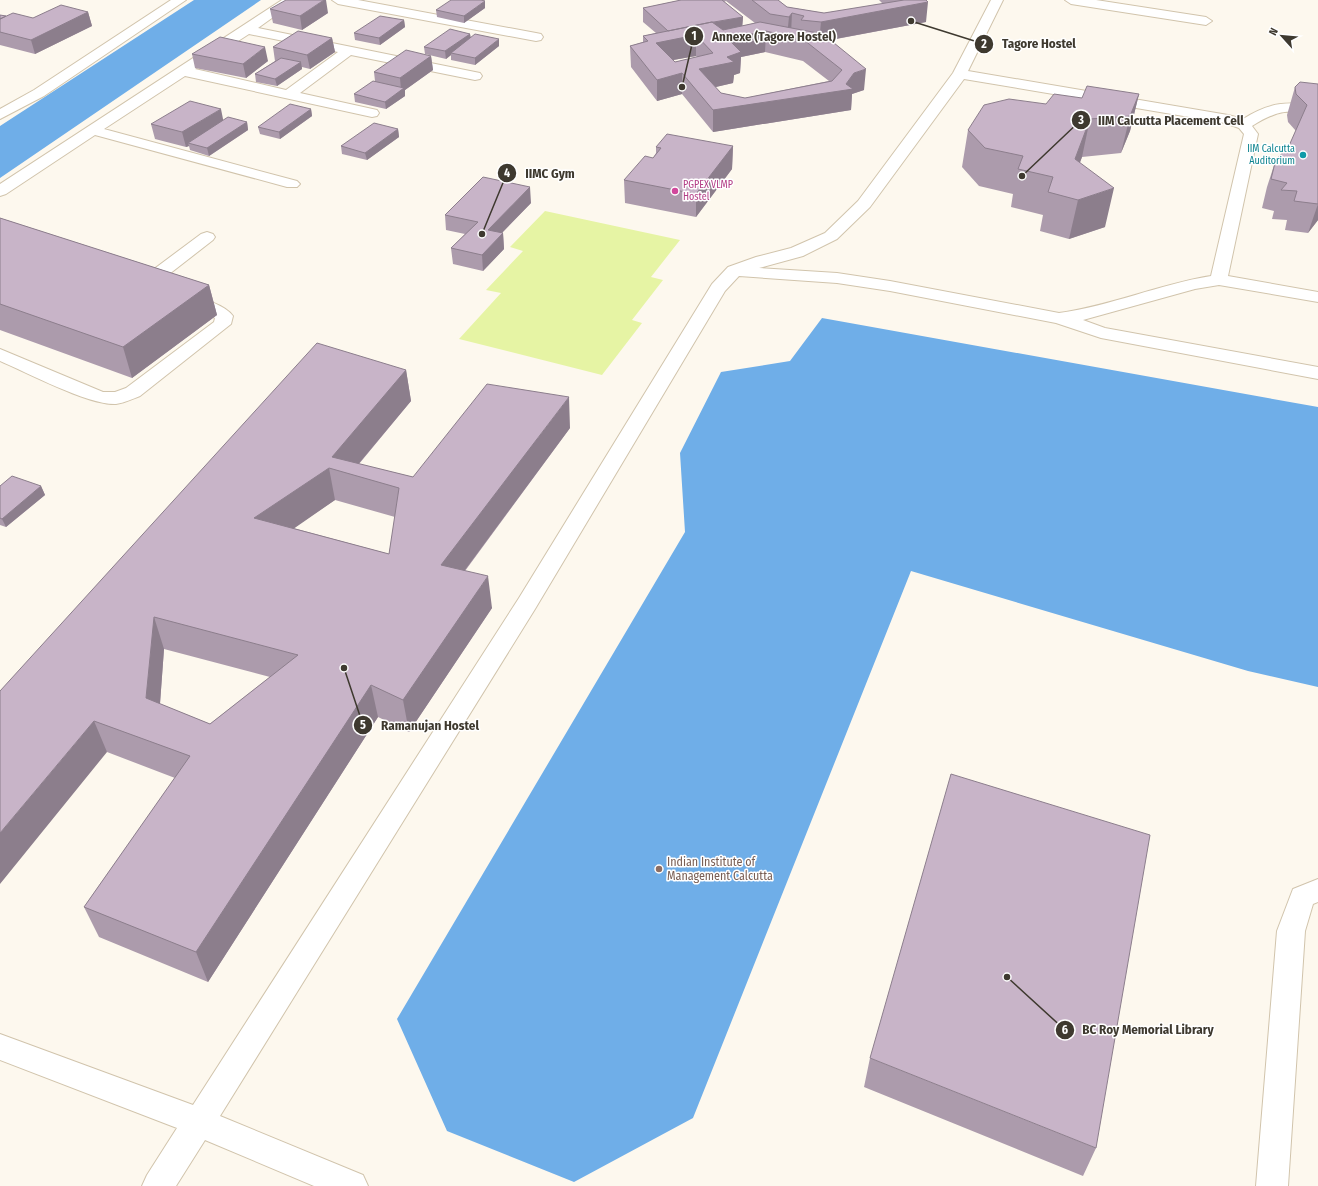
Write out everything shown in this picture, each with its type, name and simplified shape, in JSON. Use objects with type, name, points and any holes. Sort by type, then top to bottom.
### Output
[{"type":"street","points":[[0,116],[40,93],[180,0]]},
{"type":"street","points":[[0,191],[291,0]]},
{"type":"street","points":[[338,0],[536,37]]},
{"type":"street","points":[[158,1186],[371,853],[643,416],[718,288],[734,271],[762,261],[797,252],[831,236],[864,204],[960,74],[997,0]]},
{"type":"street","points":[[1071,0],[1206,21]]},
{"type":"street","points":[[246,30],[474,76]]},
{"type":"street","points":[[289,94],[349,50]]},
{"type":"street","points":[[183,71],[372,113]]},
{"type":"street","points":[[960,74],[1228,119],[1244,125],[1251,134],[1220,280]]},
{"type":"street","points":[[1244,125],[1266,110],[1280,106],[1297,106],[1318,110]]},
{"type":"street","points":[[91,130],[292,184]]},
{"type":"street","points":[[0,354],[100,397],[117,398],[133,392],[222,324],[224,316],[212,309],[137,282],[207,237]]},
{"type":"street","points":[[734,271],[837,278],[890,286],[1059,318],[1101,333],[1318,374]]},
{"type":"street","points":[[1059,318],[1083,315],[1193,284],[1220,280],[1318,297]]},
{"type":"street","points":[[1272,1186],[1291,931],[1302,898],[1318,890]]},
{"type":"street","points":[[0,1047],[199,1122],[255,1148],[352,1186]]},
{"type":"green space","points":[[545,211],[680,240],[651,277],[663,280],[632,320],[642,323],[602,375],[459,339],[501,293],[486,290],[523,251],[510,247]]},
{"type":"water","points":[[194,0],[261,0],[0,178],[0,126]]},
{"type":"water","points":[[822,318],[1318,407],[1318,687],[1248,671],[911,571],[693,1118],[574,1182],[447,1131],[397,1019],[685,532],[680,453],[721,372],[790,361]]},
{"type":"building","points":[[286,0],[324,0],[300,16],[270,9]]},
{"type":"building","points":[[451,0],[485,1],[464,16],[436,10]]},
{"type":"building","points":[[681,0],[722,0],[743,17],[668,31],[643,8]]},
{"type":"building","points":[[752,0],[778,0],[787,7],[824,13],[904,0],[926,0],[928,2],[821,22],[801,20],[804,16],[792,13],[789,17],[770,14]]},
{"type":"building","points":[[61,5],[88,12],[31,40],[0,32],[0,19],[13,13],[33,18]]},
{"type":"building","points":[[0,15],[6,16],[0,19]]},
{"type":"building","points":[[380,16],[404,20],[379,38],[354,33]]},
{"type":"building","points":[[712,22],[723,30],[760,22],[823,34],[866,69],[854,73],[846,84],[853,89],[713,110],[682,73],[657,80],[630,46],[648,41],[643,36]],"holes":[[[766,31],[804,40],[842,70],[832,81],[745,98],[721,93],[699,69],[734,62],[727,57],[741,52],[728,39]],[[696,35],[713,53],[675,62],[656,43]]]},
{"type":"building","points":[[450,29],[470,34],[445,51],[424,47]]},
{"type":"building","points":[[298,31],[332,38],[307,55],[273,47]]},
{"type":"building","points":[[475,34],[499,39],[475,58],[451,53]]},
{"type":"building","points":[[220,37],[265,47],[243,64],[192,54]]},
{"type":"building","points":[[406,50],[431,56],[400,78],[374,72]]},
{"type":"building","points":[[281,58],[301,62],[275,79],[255,74]]},
{"type":"building","points":[[373,81],[404,88],[385,102],[354,94]]},
{"type":"building","points":[[1300,82],[1318,84],[1318,204],[1294,201],[1297,191],[1281,190],[1287,183],[1271,179],[1276,159],[1288,148],[1307,105],[1296,94],[1295,87]]},
{"type":"building","points":[[1087,86],[1139,94],[1130,116],[1090,119],[1075,159],[1114,188],[1078,200],[1048,192],[1053,177],[1018,169],[1023,156],[985,148],[968,130],[984,105],[1009,99],[1046,104],[1054,94],[1082,98]]},
{"type":"building","points":[[190,101],[221,109],[182,132],[151,124]]},
{"type":"building","points":[[290,104],[311,109],[279,132],[258,127]]},
{"type":"building","points":[[228,117],[247,122],[207,148],[188,143]]},
{"type":"building","points":[[374,123],[398,129],[365,153],[341,146]]},
{"type":"building","points":[[667,134],[733,146],[696,194],[624,180],[645,156],[653,158],[661,148],[656,147]]},
{"type":"building","points":[[483,177],[530,187],[488,230],[503,233],[482,255],[451,248],[478,222],[445,215]]},
{"type":"building","points":[[0,218],[209,285],[123,347],[0,304]]},
{"type":"building","points":[[317,343],[406,370],[332,457],[413,477],[487,384],[569,397],[441,565],[488,576],[403,700],[371,685],[196,952],[84,907],[190,756],[94,721],[0,833],[0,691]],"holes":[[[329,468],[399,488],[389,554],[254,518]],[[154,617],[298,655],[210,724],[146,698]]]},
{"type":"building","points":[[12,476],[41,486],[2,519],[0,518],[0,486]]},
{"type":"building","points":[[951,774],[1150,835],[1096,1148],[870,1058]]},
{"type":"place","name":"Tagore Hostel","points":[[911,21]]},
{"type":"place","name":"Annexe (Tagore Hostel)","points":[[682,87]]},
{"type":"place","name":"IIM Calcutta Auditorium","points":[[1303,155]]},
{"type":"place","name":"IIM Calcutta Placement Cell","points":[[1022,176]]},
{"type":"place","name":"PGPEX VLMP Hostel","points":[[675,191]]},
{"type":"place","name":"IIMC Gym","points":[[482,234]]},
{"type":"place","name":"Ramanujan Hostel","points":[[344,668]]},
{"type":"place","name":"Indian Institute of Management Calcutta","points":[[659,869]]},
{"type":"place","name":"BC Roy Memorial Library","points":[[1007,977]]}]
